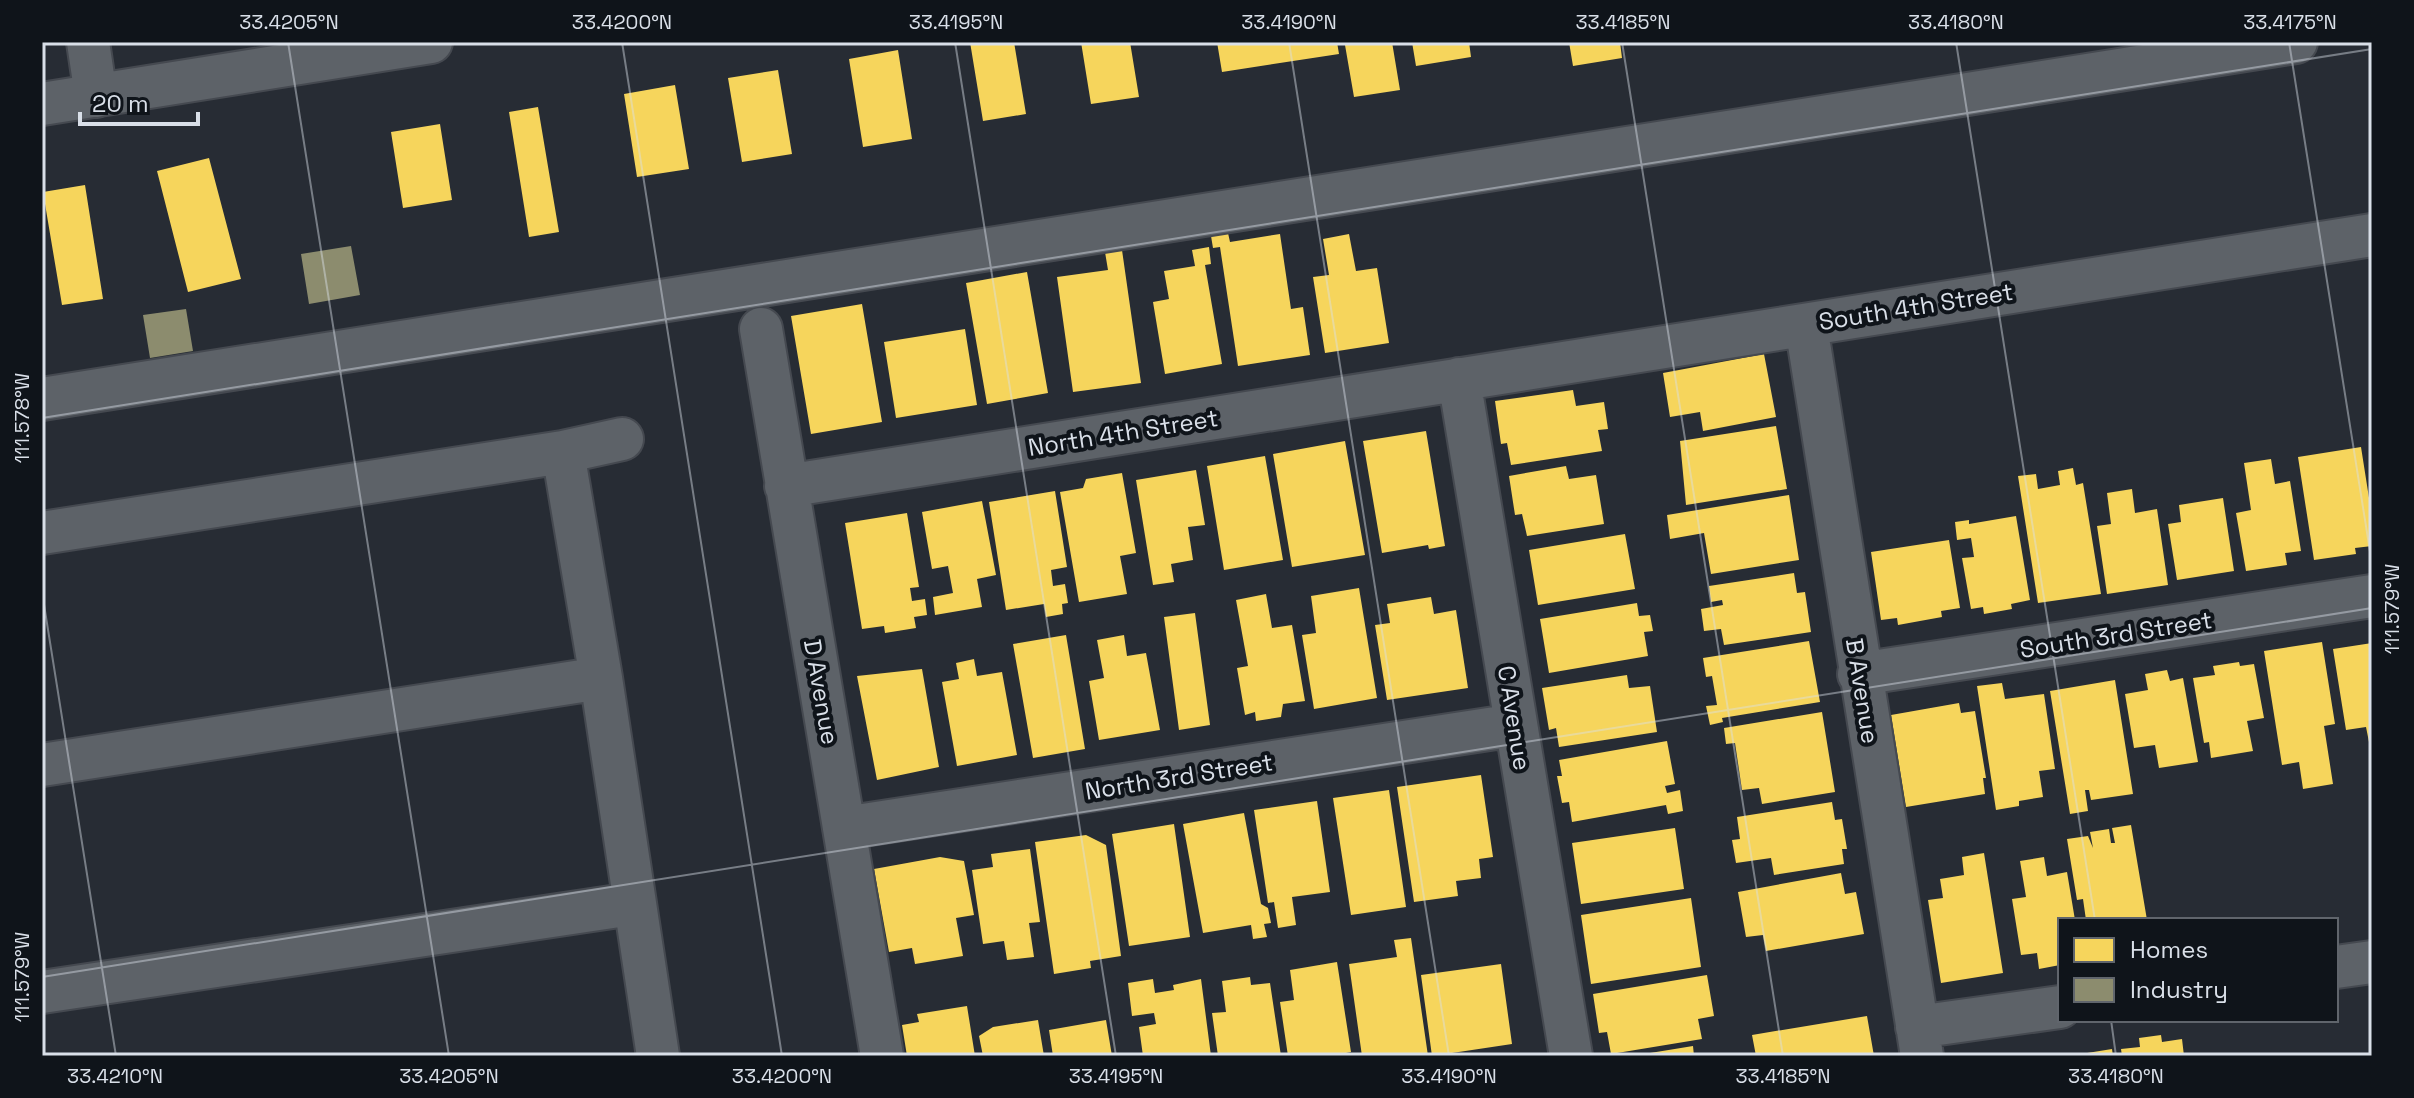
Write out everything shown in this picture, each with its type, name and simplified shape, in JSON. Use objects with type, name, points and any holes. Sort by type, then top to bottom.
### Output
[{"type":"street","points":[[88,42],[96,96]]},
{"type":"street","points":[[42,104],[383,46],[431,42]]},
{"type":"street","points":[[42,399],[2296,42]]},
{"type":"street","name":"South 4th Street","points":[[1459,379],[2372,235]]},
{"type":"street","name":"B Avenue","points":[[1806,325],[1919,1042]]},
{"type":"street","name":"D Avenue","points":[[761,329],[882,1056]]},
{"type":"street","name":"North 4th Street","points":[[786,486],[1459,379]]},
{"type":"street","name":"C Avenue","points":[[1459,379],[1571,1056]]},
{"type":"street","points":[[42,533],[563,452],[622,439]]},
{"type":"street","points":[[563,452],[601,678],[632,904],[658,1056]]},
{"type":"street","name":"South 3rd Street","points":[[1859,674],[2372,596]]},
{"type":"street","points":[[42,765],[601,678]]},
{"type":"street","name":"North 3rd Street","points":[[844,828],[1515,725]]},
{"type":"street","points":[[42,992],[632,904]]},
{"type":"street","points":[[2338,967],[2372,962]]},
{"type":"street","points":[[1919,1042],[2058,1007]]},
{"type":"building: Homes","points":[[970,42],[1014,42],[1026,114],[983,121]]},
{"type":"building: Homes","points":[[1081,42],[1130,42],[1139,97],[1091,104]]},
{"type":"building: Homes","points":[[1217,42],[1337,42],[1339,54],[1222,72]]},
{"type":"building: Homes","points":[[1392,42],[1400,90],[1354,97],[1345,45]]},
{"type":"building: Homes","points":[[1412,42],[1469,42],[1471,57],[1416,66]]},
{"type":"building: Homes","points":[[1569,42],[1620,42],[1622,58],[1573,66]]},
{"type":"building: Homes","points":[[898,50],[912,139],[863,147],[849,59]]},
{"type":"building: Homes","points":[[778,70],[792,154],[742,162],[728,78]]},
{"type":"building: Homes","points":[[675,85],[689,169],[637,177],[624,94]]},
{"type":"building: Homes","points":[[538,107],[559,232],[529,237],[509,112]]},
{"type":"building: Homes","points":[[440,124],[452,200],[403,208],[391,132]]},
{"type":"building: Homes","points":[[209,158],[241,279],[188,292],[157,171]]},
{"type":"building: Homes","points":[[85,185],[103,299],[62,305],[43,192]]},
{"type":"building: Homes","points":[[1228,233],[1230,242],[1280,234],[1291,309],[1303,307],[1310,355],[1238,366],[1220,247],[1213,248],[1211,236]]},
{"type":"building: Homes","points":[[1349,234],[1356,271],[1377,268],[1389,343],[1325,353],[1313,277],[1329,275],[1323,239]]},
{"type":"building: Homes","points":[[1209,247],[1211,264],[1205,265],[1222,364],[1165,374],[1153,302],[1169,299],[1164,271],[1195,266],[1192,250]]},
{"type":"building: Homes","points":[[1122,250],[1141,383],[1073,392],[1057,277],[1108,270],[1105,252]]},
{"type":"building: Homes","points":[[1027,272],[1048,393],[987,404],[966,283]]},
{"type":"building: Homes","points":[[862,304],[882,422],[811,434],[791,316]]},
{"type":"building: Homes","points":[[965,329],[977,405],[896,418],[884,342]]},
{"type":"building: Homes","points":[[1764,354],[1776,417],[1703,431],[1700,412],[1670,417],[1663,373]]},
{"type":"building: Homes","points":[[1573,390],[1576,406],[1604,402],[1608,429],[1598,430],[1602,451],[1511,465],[1507,443],[1501,444],[1495,401]]},
{"type":"building: Homes","points":[[1776,426],[1787,489],[1686,505],[1680,441]]},
{"type":"building: Homes","points":[[1426,431],[1445,546],[1429,549],[1428,545],[1382,553],[1363,441]]},
{"type":"building: Homes","points":[[1345,441],[1365,555],[1292,567],[1273,454]]},
{"type":"building: Homes","points":[[2361,447],[2372,517],[2372,546],[2355,548],[2356,554],[2314,560],[2298,457]]},
{"type":"building: Homes","points":[[1265,456],[1283,560],[1224,570],[1207,466]]},
{"type":"building: Homes","points":[[2271,459],[2275,484],[2290,481],[2301,551],[2285,553],[2287,565],[2246,571],[2236,513],[2251,510],[2244,463]]},
{"type":"building: Homes","points":[[1566,466],[1569,479],[1596,475],[1604,524],[1527,536],[1522,514],[1515,515],[1509,476]]},
{"type":"building: Homes","points":[[2073,468],[2076,485],[2083,483],[2101,594],[2038,603],[2018,476],[2036,474],[2038,489],[2060,485],[2058,471]]},
{"type":"building: Homes","points":[[1196,470],[1205,525],[1188,527],[1193,560],[1171,564],[1174,582],[1153,585],[1136,480]]},
{"type":"building: Homes","points":[[1122,473],[1136,553],[1120,556],[1127,594],[1079,602],[1060,492],[1083,488],[1086,479]]},
{"type":"building: Homes","points":[[2132,489],[2135,513],[2157,509],[2168,585],[2107,594],[2097,526],[2111,524],[2107,493]]},
{"type":"building: Homes","points":[[1055,491],[1067,567],[1051,570],[1053,586],[1065,584],[1068,603],[1062,604],[1063,614],[1046,617],[1044,604],[1006,610],[989,502]]},
{"type":"building: Homes","points":[[1789,495],[1799,560],[1711,574],[1704,533],[1670,539],[1667,515]]},
{"type":"building: Homes","points":[[2223,498],[2234,571],[2177,580],[2168,524],[2181,522],[2179,505]]},
{"type":"building: Homes","points":[[982,501],[996,575],[977,579],[982,607],[935,615],[933,597],[953,593],[948,566],[932,569],[922,512]]},
{"type":"building: Homes","points":[[907,513],[919,587],[910,588],[912,601],[925,599],[927,615],[914,617],[916,628],[885,633],[884,626],[862,629],[845,523]]},
{"type":"building: Homes","points":[[2016,516],[2030,600],[2011,604],[2012,609],[1984,614],[1983,607],[1971,609],[1962,558],[1974,557],[1971,538],[1957,540],[1955,522],[1969,520],[1969,524]]},
{"type":"building: Homes","points":[[1625,534],[1635,589],[1538,605],[1529,550]]},
{"type":"building: Homes","points":[[1949,540],[1960,608],[1941,611],[1942,617],[1898,625],[1897,618],[1881,620],[1871,552]]},
{"type":"building: Homes","points":[[1794,573],[1797,593],[1805,592],[1811,632],[1724,645],[1721,629],[1704,631],[1701,609],[1723,605],[1722,600],[1711,602],[1709,586]]},
{"type":"building: Homes","points":[[1359,588],[1377,698],[1314,709],[1302,635],[1316,633],[1311,596]]},
{"type":"building: Homes","points":[[1266,594],[1272,628],[1292,625],[1305,701],[1283,704],[1281,717],[1256,721],[1255,712],[1245,715],[1237,668],[1248,666],[1236,600]]},
{"type":"building: Homes","points":[[1431,597],[1434,614],[1456,610],[1468,688],[1387,700],[1375,625],[1390,623],[1387,604]]},
{"type":"building: Homes","points":[[1637,603],[1639,616],[1650,615],[1653,631],[1644,632],[1648,656],[1549,673],[1540,619]]},
{"type":"building: Homes","points":[[1195,613],[1210,725],[1179,730],[1164,617]]},
{"type":"building: Homes","points":[[1066,635],[1085,749],[1033,758],[1013,644]]},
{"type":"building: Homes","points":[[1124,635],[1127,656],[1146,653],[1160,730],[1099,740],[1089,681],[1104,678],[1097,640]]},
{"type":"building: Homes","points":[[1809,641],[1820,702],[1722,718],[1723,722],[1710,725],[1706,706],[1717,705],[1712,676],[1706,677],[1703,658]]},
{"type":"building: Homes","points":[[2322,642],[2335,724],[2324,726],[2333,784],[2303,789],[2299,762],[2282,765],[2264,651]]},
{"type":"building: Homes","points":[[2372,643],[2372,741],[2369,742],[2366,727],[2346,730],[2333,649]]},
{"type":"building: Homes","points":[[974,659],[977,676],[1002,672],[1017,755],[957,766],[942,682],[959,679],[956,663]]},
{"type":"building: Homes","points":[[2239,662],[2240,666],[2254,664],[2264,718],[2247,721],[2253,751],[2211,758],[2209,742],[2204,743],[2193,678],[2215,675],[2213,666]]},
{"type":"building: Homes","points":[[922,669],[939,767],[877,780],[857,676]]},
{"type":"building: Homes","points":[[2167,670],[2170,681],[2183,678],[2198,762],[2159,768],[2155,745],[2134,748],[2125,694],[2148,690],[2145,674]]},
{"type":"building: Homes","points":[[1627,675],[1629,688],[1650,686],[1657,732],[1559,747],[1556,728],[1549,730],[1542,688]]},
{"type":"building: Homes","points":[[2115,680],[2133,794],[2091,800],[2089,790],[2085,790],[2088,811],[2070,814],[2050,691]]},
{"type":"building: Homes","points":[[2002,683],[2005,699],[2044,694],[2055,769],[2039,771],[2043,797],[2019,801],[2019,806],[1996,810],[1977,686]]},
{"type":"building: Homes","points":[[1959,703],[1961,713],[1975,711],[1986,778],[1983,778],[1985,794],[1906,807],[1891,715]]},
{"type":"building: Homes","points":[[1822,712],[1835,792],[1762,804],[1759,788],[1742,790],[1735,743],[1726,744],[1724,728]]},
{"type":"building: Homes","points":[[1667,741],[1675,784],[1665,786],[1667,793],[1680,790],[1683,811],[1668,814],[1666,805],[1572,822],[1569,802],[1562,803],[1557,776],[1562,776],[1559,760]]},
{"type":"building: Homes","points":[[1481,775],[1493,857],[1479,859],[1481,878],[1456,881],[1458,896],[1414,902],[1397,787]]},
{"type":"building: Homes","points":[[1389,790],[1406,907],[1351,915],[1333,798]]},
{"type":"building: Homes","points":[[1317,801],[1330,892],[1292,897],[1296,925],[1278,928],[1274,902],[1268,903],[1254,810]]},
{"type":"building: Homes","points":[[1832,802],[1835,820],[1842,819],[1847,849],[1842,849],[1844,864],[1774,875],[1771,858],[1736,863],[1732,840],[1740,839],[1737,817]]},
{"type":"building: Homes","points":[[1244,813],[1261,904],[1268,908],[1271,923],[1264,924],[1267,937],[1253,939],[1251,925],[1203,933],[1183,824]]},
{"type":"building: Homes","points":[[1174,824],[1190,937],[1129,946],[1112,834]]},
{"type":"building: Homes","points":[[2131,825],[2147,918],[2086,918],[2083,899],[2077,900],[2067,839],[2088,836],[2093,848],[2090,832],[2109,829],[2111,843],[2115,843],[2112,828]]},
{"type":"building: Homes","points":[[1675,828],[1684,889],[1581,904],[1572,843]]},
{"type":"building: Homes","points":[[1086,835],[1106,845],[1121,956],[1090,961],[1091,968],[1054,974],[1035,842]]},
{"type":"building: Homes","points":[[1030,849],[1040,922],[1029,923],[1034,957],[1007,960],[1004,941],[983,944],[972,870],[993,867],[991,854]]},
{"type":"building: Homes","points":[[1984,853],[2003,973],[1941,983],[1928,900],[1943,898],[1940,879],[1964,875],[1962,857]]},
{"type":"building: Homes","points":[[940,857],[964,861],[974,915],[956,918],[963,956],[915,964],[912,948],[889,952],[874,869]]},
{"type":"building: Homes","points":[[2044,857],[2047,876],[2067,872],[2075,918],[2058,918],[2058,965],[2039,969],[2037,953],[2021,955],[2012,899],[2026,897],[2020,861]]},
{"type":"building: Homes","points":[[1841,873],[1845,894],[1856,892],[1864,934],[1766,951],[1763,935],[1746,937],[1738,892]]},
{"type":"building: Homes","points":[[1691,898],[1701,967],[1591,984],[1581,915]]},
{"type":"building: Homes","points":[[1411,938],[1428,1056],[1362,1056],[1349,964],[1397,957],[1394,940]]},
{"type":"building: Homes","points":[[1337,962],[1351,1052],[1331,1056],[1288,1056],[1280,1002],[1294,1000],[1290,970]]},
{"type":"building: Homes","points":[[1501,964],[1512,1044],[1432,1056],[1421,975]]},
{"type":"building: Homes","points":[[1707,975],[1714,1016],[1698,1019],[1702,1039],[1611,1054],[1607,1032],[1599,1033],[1593,994]]},
{"type":"building: Homes","points":[[1250,977],[1251,985],[1270,983],[1281,1056],[1218,1056],[1212,1013],[1226,1012],[1222,981]]},
{"type":"building: Homes","points":[[1153,979],[1155,993],[1174,990],[1173,985],[1201,979],[1211,1056],[1143,1056],[1139,1027],[1156,1024],[1154,1013],[1132,1016],[1128,983]]},
{"type":"building: Homes","points":[[967,1006],[975,1056],[907,1056],[902,1025],[919,1022],[917,1014]]},
{"type":"building: Homes","points":[[1867,1016],[1874,1056],[1756,1056],[1752,1035]]},
{"type":"building: Homes","points":[[1038,1020],[1044,1056],[983,1056],[979,1036],[993,1027]]},
{"type":"building: Homes","points":[[1106,1020],[1112,1056],[1053,1056],[1049,1030]]},
{"type":"building: Homes","points":[[2161,1035],[2162,1042],[2182,1039],[2184,1056],[2122,1056],[2121,1049],[2140,1047],[2139,1038]]},
{"type":"building: Homes","points":[[1693,1046],[1694,1056],[1644,1054]]},
{"type":"building: Homes","points":[[2112,1049],[2113,1056],[2081,1056],[2081,1054]]},
{"type":"building: Industry","points":[[351,246],[360,295],[309,304],[301,254]]},
{"type":"building: Industry","points":[[186,309],[193,351],[150,358],[143,315]]}]
